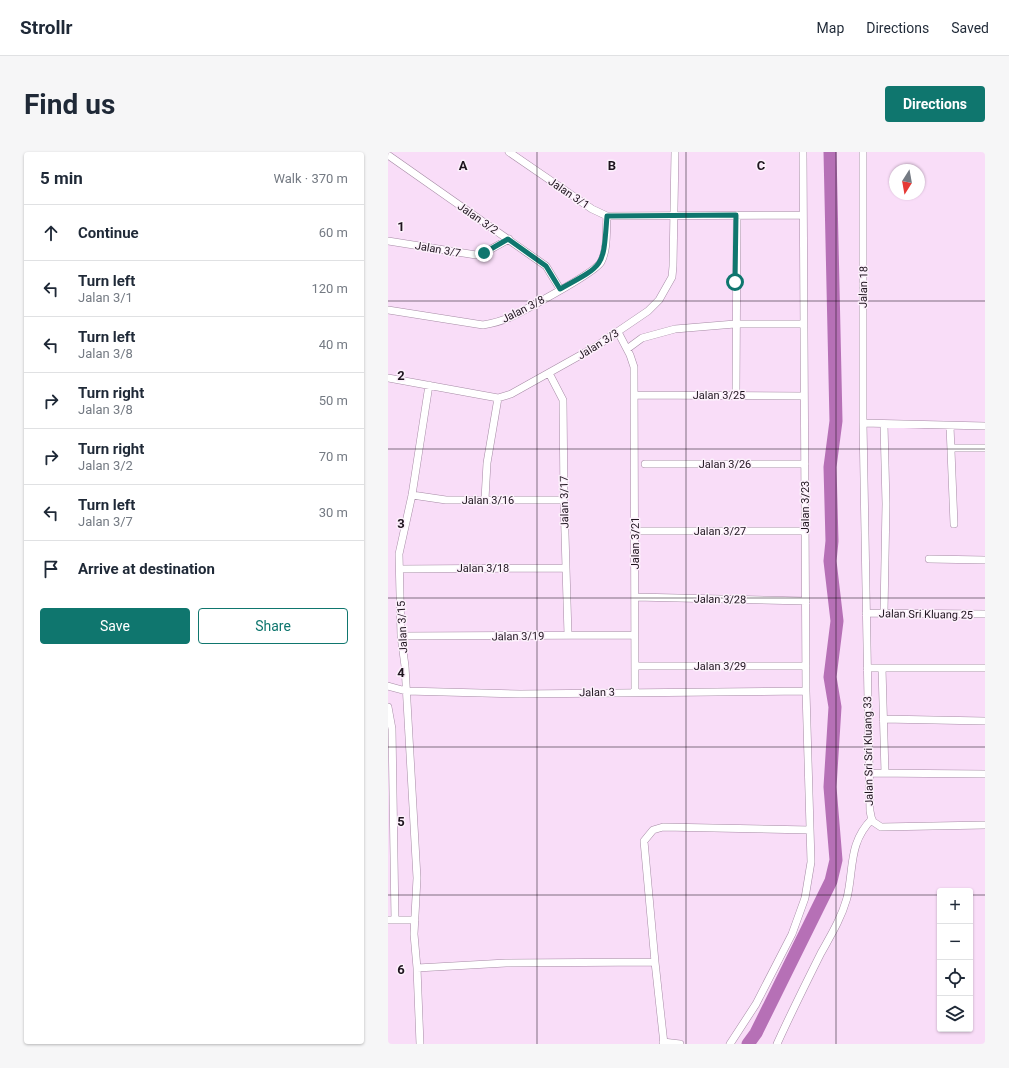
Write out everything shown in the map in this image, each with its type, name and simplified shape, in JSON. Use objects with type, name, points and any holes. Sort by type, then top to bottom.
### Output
[{"type":"street","name":"Jalan 3/1","points":[[509,152],[592,209],[607,216],[803,215]]},
{"type":"street","name":"Jalan 3/3","points":[[498,398],[511,394],[618,332],[648,311],[659,300],[668,287],[672,277],[675,216],[675,152]]},
{"type":"street","name":"Jalan 3/23","points":[[730,1044],[756,1004],[792,934],[804,898],[811,862],[806,691],[803,152]]},
{"type":"street","name":"Jalan 18","points":[[863,152],[863,423],[866,613]]},
{"type":"street","name":"Jalan 3/2","points":[[388,155],[546,266],[560,289]]},
{"type":"street","points":[[736,215],[736,395]]},
{"type":"street","name":"Jalan 3/8","points":[[388,310],[483,325],[496,323],[515,315],[595,270],[602,261],[604,255],[607,216]]},
{"type":"street","name":"Jalan 3/7","points":[[388,241],[476,255],[484,253],[508,239]]},
{"type":"street","points":[[627,349],[642,338],[663,331],[735,324],[804,324]]},
{"type":"street","name":"Jalan 3/21","points":[[618,332],[633,362],[635,692]]},
{"type":"street","name":"Jalan 3/17","points":[[549,373],[563,400],[568,635]]},
{"type":"street","points":[[388,378],[498,398],[487,463],[485,499]]},
{"type":"street","name":"Jalan 3/15","points":[[420,1044],[414,934],[417,878],[402,636],[400,554],[412,496],[429,385]]},
{"type":"street","name":"Jalan 3/25","points":[[634,395],[804,396]]},
{"type":"street","points":[[863,423],[985,426]]},
{"type":"street","points":[[884,424],[886,504],[884,613]]},
{"type":"street","points":[[950,426],[954,524]]},
{"type":"street","points":[[951,448],[985,448]]},
{"type":"street","name":"Jalan 3/26","points":[[645,464],[805,464]]},
{"type":"street","name":"Jalan 3/16","points":[[412,496],[446,500],[564,500]]},
{"type":"street","name":"Jalan 3/27","points":[[634,531],[805,531]]},
{"type":"street","points":[[930,559],[985,560]]},
{"type":"street","name":"Jalan 3/18","points":[[400,569],[566,568]]},
{"type":"street","name":"Jalan 3/28","points":[[635,597],[806,601]]},
{"type":"street","name":"Jalan Sri Kluang 25","points":[[866,613],[985,614]]},
{"type":"street","name":"Jalan Sri Sri Kluang 33","points":[[866,613],[868,773],[870,811],[872,819],[876,825],[881,827],[985,825]]},
{"type":"street","name":"Jalan 3/19","points":[[402,636],[634,635]]},
{"type":"street","name":"Jalan 3/29","points":[[635,666],[806,666]]},
{"type":"street","points":[[867,668],[985,668]]},
{"type":"street","points":[[882,668],[885,773]]},
{"type":"street","name":"Jalan 3","points":[[388,686],[406,691],[520,694],[806,691]]},
{"type":"street","points":[[388,707],[392,729],[391,920],[415,920]]},
{"type":"street","points":[[883,719],[985,721]]},
{"type":"street","points":[[868,773],[985,774]]},
{"type":"street","points":[[778,1044],[794,1006],[839,923],[847,898],[852,863],[858,838],[862,829],[872,819]]},
{"type":"street","points":[[680,1044],[664,1043],[644,841],[653,830],[663,827],[810,830]]},
{"type":"street","points":[[417,968],[506,963],[655,962]]},
{"type":"waterway","points":[[748,1044],[756,1033],[831,881],[836,860],[830,787],[835,707],[830,677],[837,621],[830,561],[832,541],[830,467],[836,421],[830,152]]},
{"type":"route","points":[[484,253],[495,248],[508,239],[546,266],[560,289],[595,270],[602,261],[604,255],[607,216],[736,215],[735,282]]}]
